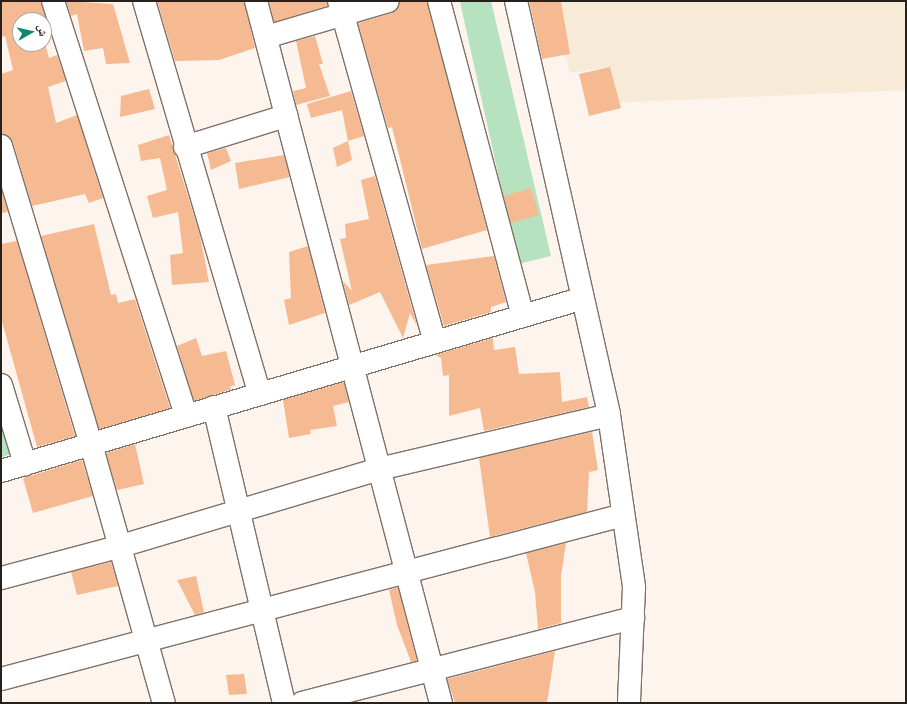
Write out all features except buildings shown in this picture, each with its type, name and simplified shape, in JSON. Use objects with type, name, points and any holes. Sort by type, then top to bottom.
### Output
[{"type":"street","points":[[53,1],[186,416]]},
{"type":"street","points":[[144,1],[260,394]]},
{"type":"street","points":[[256,1],[378,469],[441,703]]},
{"type":"street","points":[[266,37],[341,7],[388,1]]},
{"type":"street","points":[[439,1],[523,316]]},
{"type":"street","points":[[516,1],[580,299],[609,415],[634,587],[629,703]]},
{"type":"street","points":[[341,7],[435,342]]},
{"type":"street","points":[[186,147],[286,116]]},
{"type":"street","points":[[1,146],[121,546],[164,703]]},
{"type":"street","points":[[1,471],[580,299]]},
{"type":"street","points":[[1,385],[25,464]]},
{"type":"street","points":[[214,407],[284,703]]},
{"type":"street","points":[[1,578],[121,546],[378,469],[609,415]]},
{"type":"street","points":[[1,678],[147,641],[261,608],[406,572],[623,515]]},
{"type":"street","points":[[302,703],[432,668],[633,618]]},
{"type":"shaded area","points":[[552,1],[906,1],[906,90],[611,103],[602,68],[570,73]]},
{"type":"green space","points":[[491,1],[551,256],[518,264],[460,2]]},
{"type":"green space","points":[[1,419],[12,454],[1,457]]}]
